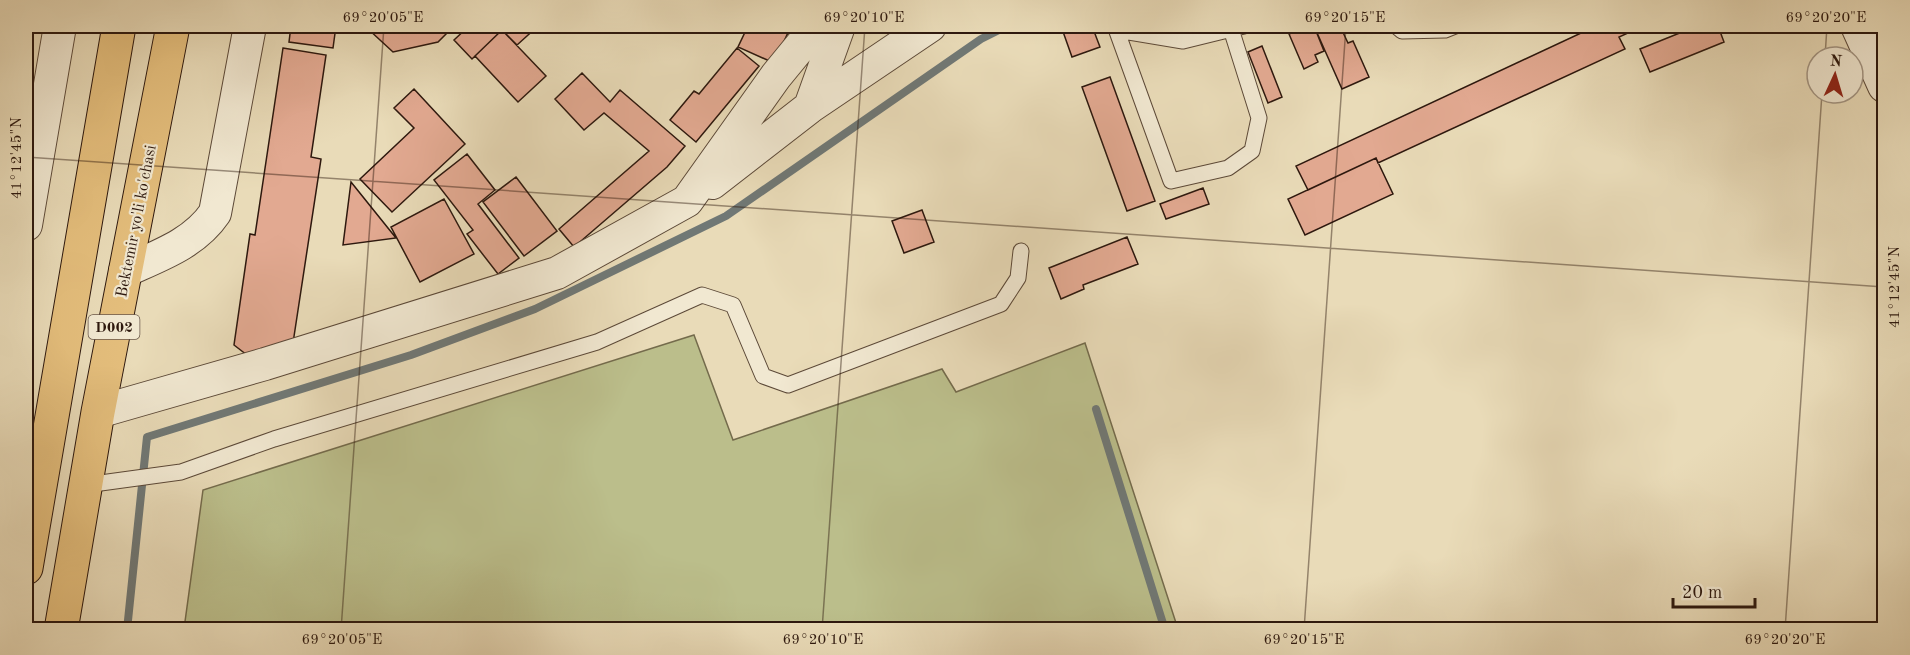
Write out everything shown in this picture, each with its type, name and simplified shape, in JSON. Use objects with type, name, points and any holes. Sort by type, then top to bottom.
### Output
[{"type":"highway","name":"D002","points":[[26,568],[119,26]]},
{"type":"highway","name":"Bektemir yo'li ko'chasi","points":[[61,630],[98,412],[173,26]]},
{"type":"street","points":[[26,225],[60,26]]},
{"type":"street","points":[[125,271],[184,243],[203,230],[215,213],[250,26]]},
{"type":"street","points":[[687,201],[776,76],[817,26]]},
{"type":"street","points":[[810,107],[839,26]]},
{"type":"street","points":[[98,412],[265,364],[557,273],[687,201],[810,107],[930,26]]},
{"type":"street","points":[[1857,26],[1884,86]]},
{"type":"lane","points":[[1396,26],[1402,31],[1445,30],[1455,26]]},
{"type":"lane","points":[[1238,27],[1259,117],[1252,150],[1228,168],[1172,181],[1116,28],[1183,41],[1238,27]]},
{"type":"lane","points":[[86,485],[182,472],[274,439],[597,342],[702,295],[733,305],[763,376],[788,385],[1001,304],[1018,278],[1021,251]]},
{"type":"green space","points":[[694,335],[733,440],[942,369],[956,392],[1085,343],[1178,629],[184,629],[203,490]]},
{"type":"building","points":[[291,26],[336,26],[333,48],[289,42]]},
{"type":"building","points":[[369,26],[454,26],[438,42],[393,52],[367,28]]},
{"type":"building","points":[[469,26],[506,26],[472,59],[454,40]]},
{"type":"building","points":[[506,26],[538,26],[517,45],[502,30]]},
{"type":"building","points":[[748,26],[791,26],[774,63],[738,47]]},
{"type":"building","points":[[1061,26],[1092,26],[1100,47],[1072,57]]},
{"type":"building","points":[[1308,26],[1314,26],[1324,51],[1315,55],[1318,62],[1304,69],[1289,34]]},
{"type":"building","points":[[1314,26],[1340,26],[1348,43],[1353,41],[1369,77],[1342,89]]},
{"type":"building","points":[[1596,26],[1643,26],[1619,37],[1625,49],[1378,163],[1376,158],[1308,190],[1296,166]]},
{"type":"building","points":[[1697,26],[1718,26],[1724,42],[1650,72],[1640,49]]},
{"type":"building","points":[[502,30],[546,76],[518,102],[475,56]]},
{"type":"building","points":[[1262,46],[1282,97],[1268,103],[1248,52]]},
{"type":"building","points":[[283,48],[326,55],[311,157],[321,159],[293,343],[247,355],[234,345],[250,234],[255,235]]},
{"type":"building","points":[[737,48],[759,66],[696,142],[670,120],[694,91],[699,94]]},
{"type":"building","points":[[582,73],[610,102],[620,90],[685,146],[667,167],[574,247],[559,229],[649,151],[604,113],[584,130],[555,99]]},
{"type":"building","points":[[1110,77],[1155,201],[1127,211],[1082,87]]},
{"type":"building","points":[[414,89],[465,144],[392,212],[360,179],[414,128],[394,108]]},
{"type":"building","points":[[467,154],[495,190],[478,204],[519,258],[498,274],[467,234],[473,230],[434,180]]},
{"type":"building","points":[[1376,158],[1393,194],[1305,235],[1288,199]]},
{"type":"building","points":[[516,177],[557,231],[524,256],[483,202]]},
{"type":"building","points":[[351,182],[396,238],[343,245]]},
{"type":"building","points":[[1203,188],[1209,204],[1166,219],[1160,204]]},
{"type":"building","points":[[444,199],[474,254],[420,282],[391,227]]},
{"type":"building","points":[[922,210],[934,242],[904,253],[892,221]]},
{"type":"building","points":[[1127,237],[1138,264],[1083,285],[1084,289],[1061,299],[1049,268]]},
{"type":"waterway","points":[[127,630],[147,437],[411,355],[535,309],[726,216],[981,39],[1007,26]]},
{"type":"waterway","points":[[1096,409],[1165,630]]}]
